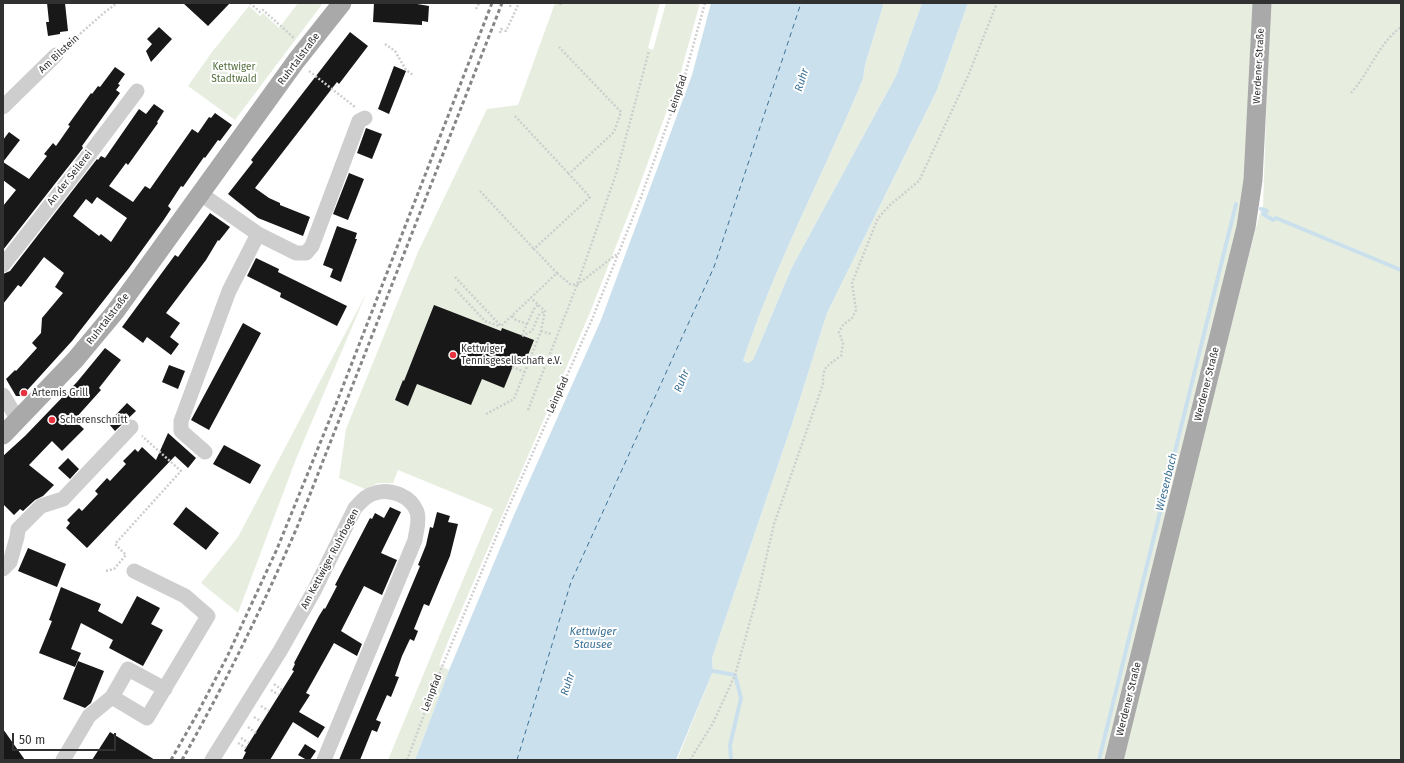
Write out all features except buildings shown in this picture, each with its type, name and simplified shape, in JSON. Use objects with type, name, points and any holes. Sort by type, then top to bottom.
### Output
[{"type":"main road","name":"Ruhrtalstraße","points":[[3,435],[75,360],[115,312],[296,61],[342,3]]},
{"type":"main road","name":"Werdener Straße","points":[[1114,760],[1246,227],[1253,180],[1262,3]]},
{"type":"street","name":"Am Bilstein","points":[[3,107],[56,55]]},
{"type":"street","name":"An der Seilerei","points":[[3,265],[137,91]]},
{"type":"street","points":[[201,194],[258,234],[296,253],[306,253],[312,246],[323,220],[359,121],[365,118]]},
{"type":"street","points":[[205,452],[181,431],[181,421],[230,291],[258,234]]},
{"type":"street","points":[[3,395],[18,420]]},
{"type":"street","points":[[3,569],[10,562],[18,529],[41,506],[62,499],[131,427]]},
{"type":"street","name":"Am Kettwiger Ruhrbogen","points":[[213,760],[280,651],[314,591],[355,508],[364,498],[374,493],[396,493],[409,500],[417,512],[418,520],[415,540],[324,760]]},
{"type":"street","points":[[112,697],[147,718],[208,616],[185,596],[134,571]]},
{"type":"street","points":[[63,760],[90,716],[112,697],[128,669],[165,689]]},
{"type":"path","name":"Am Bilstein","points":[[56,55],[117,3]]},
{"type":"path","points":[[250,3],[260,12],[263,10],[293,37],[296,33]]},
{"type":"path","points":[[476,9],[479,3]]},
{"type":"path","points":[[500,33],[501,29],[506,32],[518,3]]},
{"type":"path","name":"Leinpfad","points":[[407,760],[445,660],[507,511],[593,317],[617,253],[641,197],[685,75],[705,3]]},
{"type":"path","points":[[690,760],[713,723],[735,675],[758,593],[774,524],[823,384],[822,374],[827,366],[841,356],[843,343],[839,332],[843,325],[852,318],[856,310],[852,283],[878,218],[890,204],[919,181],[968,76],[997,3]]},
{"type":"path","points":[[1351,93],[1365,75],[1387,39],[1401,27]]},
{"type":"path","points":[[385,44],[395,51],[406,70],[413,75]]},
{"type":"path","points":[[559,47],[621,112],[614,132],[569,174]]},
{"type":"path","points":[[528,410],[577,285],[616,174],[649,51]]},
{"type":"path","points":[[296,61],[342,97]]},
{"type":"path","points":[[515,116],[590,197],[534,248]]},
{"type":"path","points":[[480,192],[557,273],[570,284],[577,285],[617,253]]},
{"type":"path","points":[[501,326],[557,273]]},
{"type":"path","points":[[455,277],[501,326]]},
{"type":"path","points":[[455,289],[485,321],[501,326]]},
{"type":"path","points":[[531,298],[545,311]]},
{"type":"path","points":[[538,305],[534,309],[526,324],[522,336],[532,331],[539,315],[545,311]]},
{"type":"path","points":[[486,414],[514,399],[541,331],[545,311]]},
{"type":"path","points":[[512,316],[516,320],[526,324]]},
{"type":"path","points":[[541,331],[551,334]]},
{"type":"path","points":[[512,367],[526,372]]},
{"type":"path","points":[[106,571],[114,569],[126,555],[115,544],[181,471],[131,427]]},
{"type":"green space","name":"Kettwiger Stadtwald","points":[[298,3],[323,3],[235,120],[188,86],[212,52],[249,6],[260,16],[263,13],[279,28]]},
{"type":"green space","name":"Kettwiger Tennisgesellschaft e.V.","points":[[555,3],[660,3],[648,48],[653,50],[666,3],[700,3],[680,75],[636,195],[589,315],[439,665],[449,670],[415,760],[388,760],[493,509],[398,470],[393,483],[378,483],[365,489],[339,478],[346,429],[418,252],[487,109],[518,105]]},
{"type":"green space","points":[[884,3],[922,3],[896,76],[792,267],[753,360],[748,363],[743,361],[770,289],[863,79],[865,65]]},
{"type":"green space","points":[[968,3],[1254,3],[1247,160],[1239,216],[1139,690],[1259,216],[1263,206],[1270,3],[1401,3],[1401,760],[677,760],[713,671],[712,658],[792,424],[827,313],[937,90]]},
{"type":"green space","points":[[366,294],[296,459],[238,613],[201,583],[238,537]]},
{"type":"water","points":[[711,3],[884,3],[865,65],[863,79],[770,289],[743,361],[748,363],[753,360],[792,267],[896,76],[922,3],[968,3],[937,90],[827,313],[792,424],[712,658],[713,671],[676,760],[415,760],[449,670],[514,515],[601,320],[692,75]]},
{"type":"waterway","name":"Wiesenbach","points":[[1099,760],[1236,204]]},
{"type":"waterway","name":"Wiesenbach","points":[[1261,209],[1267,211],[1263,214],[1273,220],[1276,218],[1401,270]]},
{"type":"waterway","points":[[713,671],[735,675],[741,698],[730,745],[731,760]]},
{"type":"ferry route","points":[[517,760],[571,582],[714,267],[801,3]]},
{"type":"railway","points":[[171,760],[227,657],[277,549],[336,404],[492,3]]},
{"type":"railway","points":[[182,760],[243,644],[298,525],[502,3]]},
{"type":"place","name":"Kettwiger Tennisgesellschaft e.V.","points":[[453,355]]},
{"type":"place","name":"Artemis Grill","points":[[24,393]]},
{"type":"place","name":"Scherenschnitt","points":[[52,420]]},
{"type":"water label","name":"Ruhr","points":[[802,80]]},
{"type":"water label","name":"Ruhr","points":[[682,381]]},
{"type":"water label","name":"Kettwiger Stausee","points":[[593,638]]},
{"type":"water label","name":"Ruhr","points":[[568,684]]}]
